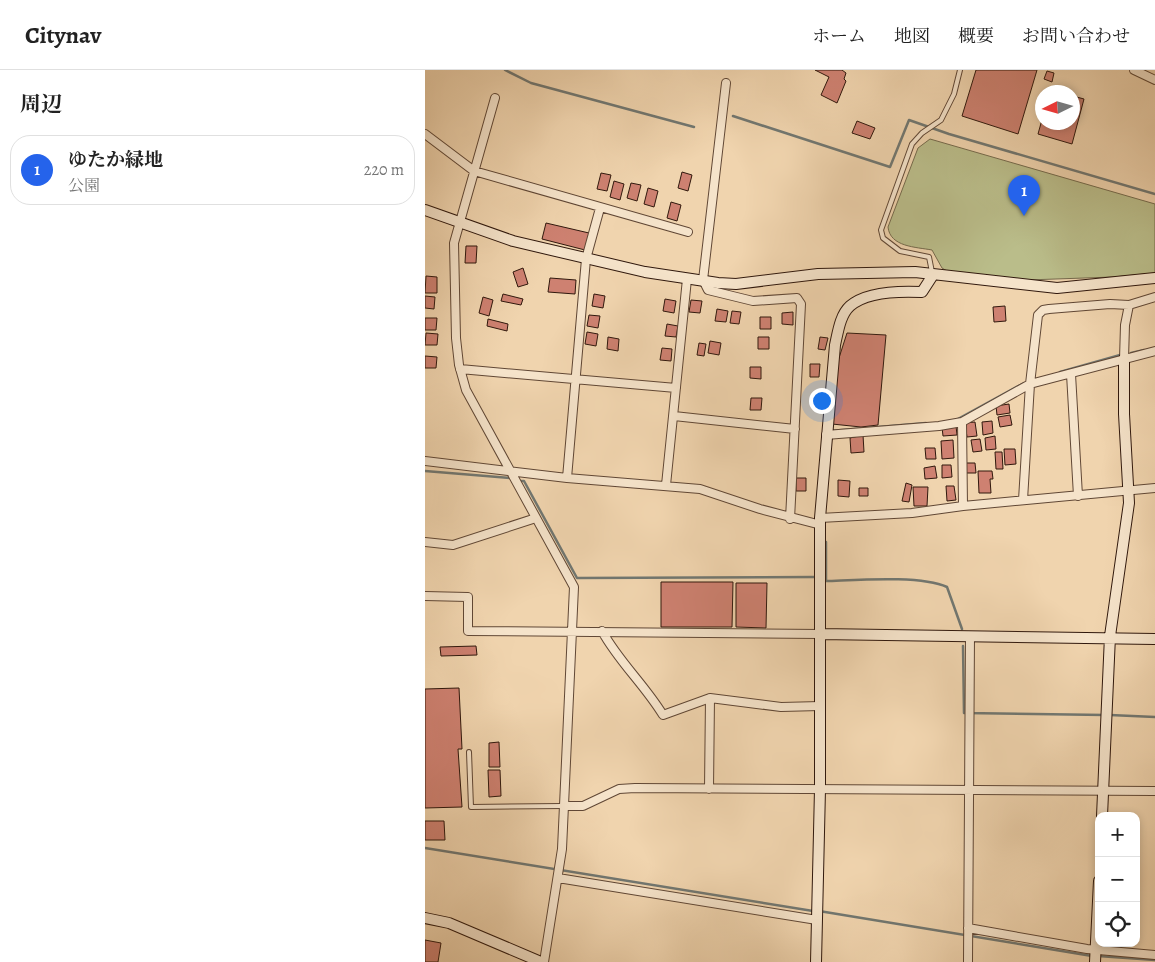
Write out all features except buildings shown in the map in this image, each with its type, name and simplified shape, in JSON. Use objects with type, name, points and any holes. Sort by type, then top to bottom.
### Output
[{"type":"street","points":[[1133,70],[1155,80]]},
{"type":"street","points":[[726,83],[703,280],[708,290],[753,301],[797,298],[801,304],[790,518]]},
{"type":"street","points":[[425,918],[449,923],[543,962],[560,864],[574,587],[466,390],[460,368],[453,271],[454,243],[495,98]]},
{"type":"street","points":[[425,134],[474,171],[688,232]]},
{"type":"street","points":[[567,478],[574,378],[587,259],[600,208]]},
{"type":"street","points":[[425,210],[513,241],[587,259],[687,279],[736,284],[818,274],[915,272],[1057,288],[1155,278]]},
{"type":"street","points":[[816,962],[820,790],[820,522],[829,435],[835,345],[841,320],[850,306],[865,297],[922,292],[933,275]]},
{"type":"street","points":[[666,485],[687,279]]},
{"type":"street","points":[[1023,500],[1031,381],[1036,326],[1039,315],[1043,310],[1081,306],[1129,305],[1155,297]]},
{"type":"street","points":[[1102,812],[1110,636],[1127,525],[1128,491],[1124,414],[1125,325],[1129,305]]},
{"type":"street","points":[[829,435],[939,426],[962,422],[1031,381],[1071,374],[1155,351]]},
{"type":"street","points":[[460,368],[676,388]]},
{"type":"street","points":[[1071,374],[1078,496]]},
{"type":"street","points":[[674,416],[795,429]]},
{"type":"street","points":[[962,422],[963,506]]},
{"type":"street","points":[[425,461],[567,478],[700,489],[790,518],[820,522],[1155,488]]},
{"type":"street","points":[[425,542],[453,545],[536,518]]},
{"type":"street","points":[[425,596],[468,597],[468,631],[602,630],[970,636],[1110,636],[1155,639]]},
{"type":"street","points":[[602,630],[613,652],[649,692],[663,715],[710,698],[747,701],[781,707],[820,706]]},
{"type":"street","points":[[968,962],[970,636]]},
{"type":"street","points":[[709,789],[710,698]]},
{"type":"street","points":[[564,806],[583,806],[619,790],[1155,791]]},
{"type":"street","points":[[558,877],[817,918]]},
{"type":"street","points":[[1095,956],[1098,902]]},
{"type":"street","points":[[968,929],[1095,956],[1155,955]]},
{"type":"lane","points":[[933,275],[929,257],[899,251],[883,238],[881,230],[912,144],[926,130],[941,120],[954,94],[960,70]]},
{"type":"lane","points":[[469,752],[471,808],[564,806]]},
{"type":"green space","points":[[930,139],[1155,204],[1155,273],[1113,277],[1027,280],[947,271],[942,268],[932,250],[912,247],[893,239],[888,227],[918,148]]},
{"type":"waterway","points":[[505,70],[531,83],[694,127]]},
{"type":"waterway","points":[[733,116],[890,167],[909,120],[949,134],[1155,194]]},
{"type":"waterway","points":[[1131,353],[1144,350]]},
{"type":"waterway","points":[[1060,372],[1120,355]]},
{"type":"waterway","points":[[956,420],[1024,383]]},
{"type":"waterway","points":[[830,431],[926,423]]},
{"type":"waterway","points":[[425,471],[510,478]]},
{"type":"waterway","points":[[521,481],[524,481],[577,578],[816,577]]},
{"type":"waterway","points":[[826,542],[826,581],[871,579],[936,583],[947,587],[962,629]]},
{"type":"waterway","points":[[963,646],[964,713],[1105,715]]},
{"type":"waterway","points":[[1110,715],[1155,717]]},
{"type":"waterway","points":[[425,848],[813,911]]},
{"type":"waterway","points":[[819,911],[1092,956]]},
{"type":"waterway","points":[[1098,956],[1155,960]]},
{"type":"place","name":"ゆたか緑地","points":[[1024,216]]}]
